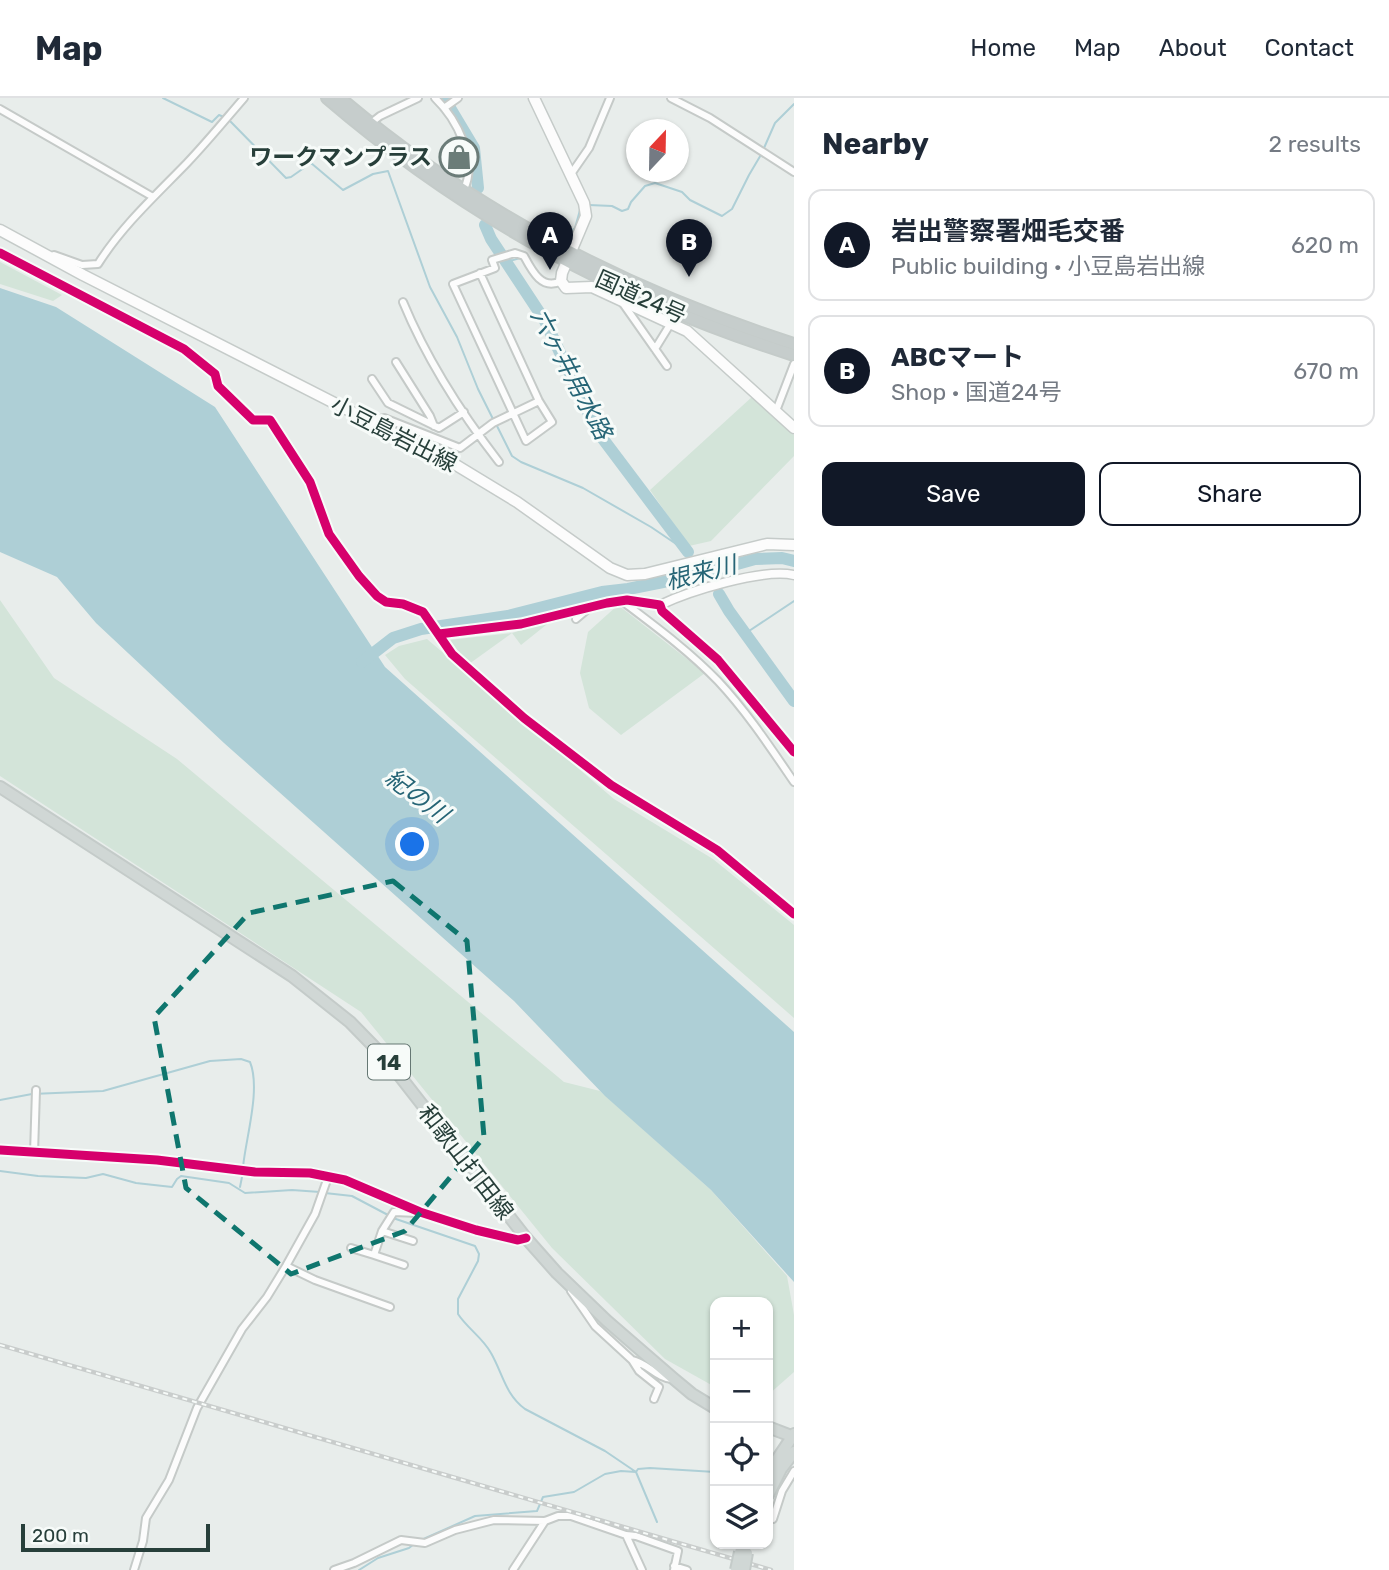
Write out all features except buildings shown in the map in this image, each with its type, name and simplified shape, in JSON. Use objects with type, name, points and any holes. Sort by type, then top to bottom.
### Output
[{"type":"highway","name":"国道24号","points":[[327,98],[396,154],[520,237],[703,313],[794,344]]},
{"type":"highway","name":"国道24号","points":[[340,98],[404,150],[570,258],[632,294],[699,323],[794,355]]},
{"type":"main road","points":[[534,98],[584,203],[586,216],[561,281],[566,288],[592,287],[687,331],[794,428]]},
{"type":"main road","name":"小豆島岩出線","points":[[0,230],[456,465],[517,502],[610,568],[626,575],[645,575],[766,544],[794,545]]},
{"type":"main road","name":"和歌山打田線","points":[[0,787],[292,976],[350,1021],[388,1061],[526,1238],[607,1321],[692,1394],[710,1405]]},
{"type":"main road","points":[[773,1429],[793,1436],[773,1466]]},
{"type":"main road","points":[[772,1486],[794,1451]]},
{"type":"main road","points":[[736,1570],[745,1549]]},
{"type":"main road","points":[[744,1570],[745,1549]]},
{"type":"street","points":[[27,246],[82,265],[98,264],[130,220],[244,98]]},
{"type":"street","points":[[371,123],[418,98]]},
{"type":"street","points":[[435,98],[461,138],[468,157],[470,177],[464,189]]},
{"type":"street","points":[[571,174],[589,148],[610,98]]},
{"type":"street","points":[[671,98],[710,118],[794,172]]},
{"type":"street","points":[[444,108],[455,100]]},
{"type":"street","points":[[0,109],[153,197]]},
{"type":"street","points":[[480,273],[539,401],[552,422],[526,441],[453,284],[480,273],[495,268],[492,260],[514,253],[524,256],[544,283],[554,285],[561,281]]},
{"type":"street","points":[[621,301],[667,366]]},
{"type":"street","points":[[403,302],[419,341],[477,435],[499,462]]},
{"type":"street","points":[[655,349],[671,323]]},
{"type":"street","points":[[396,362],[434,426]]},
{"type":"street","points":[[776,411],[794,364]]},
{"type":"street","points":[[372,379],[388,403],[439,428],[464,412]]},
{"type":"street","points":[[370,421],[384,418],[460,448],[496,422],[539,401]]},
{"type":"street","points":[[439,634],[521,624],[622,601],[660,605],[684,595],[751,578],[783,573],[794,575]]},
{"type":"street","points":[[622,601],[686,651],[718,681],[748,716],[794,782]]},
{"type":"street","points":[[660,605],[662,611],[697,640],[733,677],[794,751]]},
{"type":"street","points":[[576,619],[590,607]]},
{"type":"street","points":[[34,1153],[37,1090]]},
{"type":"street","points":[[0,1150],[157,1160],[214,1169],[310,1173],[327,1181],[345,1180],[420,1212],[502,1236],[519,1240],[526,1238]]},
{"type":"street","points":[[134,1570],[143,1541],[146,1518],[169,1480],[197,1408],[242,1329],[267,1297],[316,1214],[327,1181]]},
{"type":"street","points":[[374,1255],[382,1231],[394,1212],[420,1212]]},
{"type":"street","points":[[382,1231],[413,1241]]},
{"type":"street","points":[[351,1248],[404,1265]]},
{"type":"street","points":[[286,1266],[315,1280],[390,1307]]},
{"type":"street","points":[[573,1287],[571,1291],[574,1298],[595,1326],[632,1360],[639,1371],[659,1387],[654,1399]]},
{"type":"street","points":[[632,1360],[641,1362],[666,1378],[674,1379]]},
{"type":"street","points":[[773,1519],[782,1492],[794,1471]]},
{"type":"street","points":[[334,1570],[355,1567],[401,1540],[425,1543],[455,1530],[494,1520],[545,1521],[558,1516],[571,1516],[678,1550],[674,1568],[687,1570]]},
{"type":"street","points":[[513,1570],[545,1521]]},
{"type":"street","points":[[626,1535],[642,1570]]},
{"type":"highlighted area","points":[[393,881],[467,941],[484,1137],[405,1231],[291,1274],[186,1188],[154,1017],[249,913]]},
{"type":"green space","points":[[0,262],[62,295],[53,301],[0,284]]},
{"type":"green space","points":[[753,396],[794,435],[794,456],[711,541],[689,546],[650,490]]},
{"type":"green space","points":[[0,600],[54,678],[177,759],[564,1082],[600,1091],[711,1190],[787,1276],[794,1315],[794,1372],[773,1391],[773,1297],[710,1297],[710,1384],[665,1359],[552,1248],[361,1012],[0,776]]},
{"type":"green space","points":[[618,605],[705,673],[621,735],[589,708],[580,673],[588,632]]},
{"type":"green space","points":[[551,621],[521,645],[512,633]]},
{"type":"green space","points":[[512,633],[469,664],[449,640]]},
{"type":"green space","points":[[427,639],[614,799],[713,859],[794,925],[794,1018],[405,679],[385,655],[399,646]]},
{"type":"water","name":"紀の川","points":[[0,288],[56,307],[215,407],[385,667],[794,1032],[794,1282],[711,1190],[605,1096],[514,1001],[224,743],[96,623],[57,577],[0,552]]},
{"type":"waterway","points":[[163,98],[212,122],[219,115],[224,117]]},
{"type":"waterway","name":"六ヶ井用水路","points":[[444,98],[474,148],[478,188]]},
{"type":"waterway","points":[[542,104],[551,124]]},
{"type":"waterway","points":[[764,148],[775,123],[794,104]]},
{"type":"waterway","points":[[229,120],[286,178],[311,163],[343,190],[373,174],[388,171],[430,287],[457,337],[493,419]]},
{"type":"waterway","points":[[589,205],[612,206],[622,211],[628,209],[645,186],[655,183],[682,192],[690,200],[722,216],[732,209],[762,153]]},
{"type":"waterway","points":[[561,237],[575,228],[580,210]]},
{"type":"waterway","name":"六ヶ井用水路","points":[[485,225],[491,239],[545,321],[597,431],[688,552]]},
{"type":"waterway","points":[[506,262],[520,258]]},
{"type":"waterway","points":[[496,424],[512,456],[583,488],[688,552]]},
{"type":"waterway","name":"根来川","points":[[362,662],[393,638],[421,629],[508,616],[602,592],[698,575],[755,559],[782,558],[794,561]]},
{"type":"waterway","name":"六ヶ井用水路","points":[[719,594],[794,701]]},
{"type":"waterway","points":[[746,633],[794,601]]},
{"type":"waterway","points":[[0,1100],[32,1094],[103,1091],[210,1061],[241,1059],[250,1062],[254,1086],[243,1167]]},
{"type":"waterway","points":[[0,1171],[86,1178],[103,1174],[136,1183],[172,1187],[181,1176],[229,1183],[245,1193],[292,1190],[320,1192]]},
{"type":"waterway","points":[[240,1187],[243,1172]]},
{"type":"waterway","points":[[325,1193],[352,1196],[388,1215]]},
{"type":"waterway","points":[[393,1218],[475,1246],[479,1254],[478,1261],[458,1299],[458,1314],[488,1348],[518,1403],[605,1451],[636,1472],[657,1522]]},
{"type":"waterway","points":[[419,1541],[475,1516],[537,1511],[543,1497],[574,1492],[605,1474],[636,1472],[638,1469],[650,1468],[710,1472]]},
{"type":"waterway","points":[[359,1570],[378,1558],[414,1544]]},
{"type":"railway","points":[[0,1345],[771,1570]]},
{"type":"cycle path","points":[[0,253],[184,349],[215,374],[218,386],[253,420],[270,420],[310,482],[329,534],[377,596],[386,602],[403,604],[423,612],[452,654],[524,718],[611,785],[717,850],[794,914]]},
{"type":"cycle path","points":[[439,634],[521,624],[627,600],[660,605],[662,611],[718,660],[794,752]]},
{"type":"cycle path","points":[[0,1150],[157,1160],[255,1172],[310,1173],[345,1180],[420,1212],[476,1230],[518,1240],[526,1238]]},
{"type":"place","name":"ワークマンプラス","points":[[459,157]]},
{"type":"place","name":"岩出警察署畑毛交番","points":[[550,270]]},
{"type":"place","name":"ABCマート","points":[[689,277]]}]
